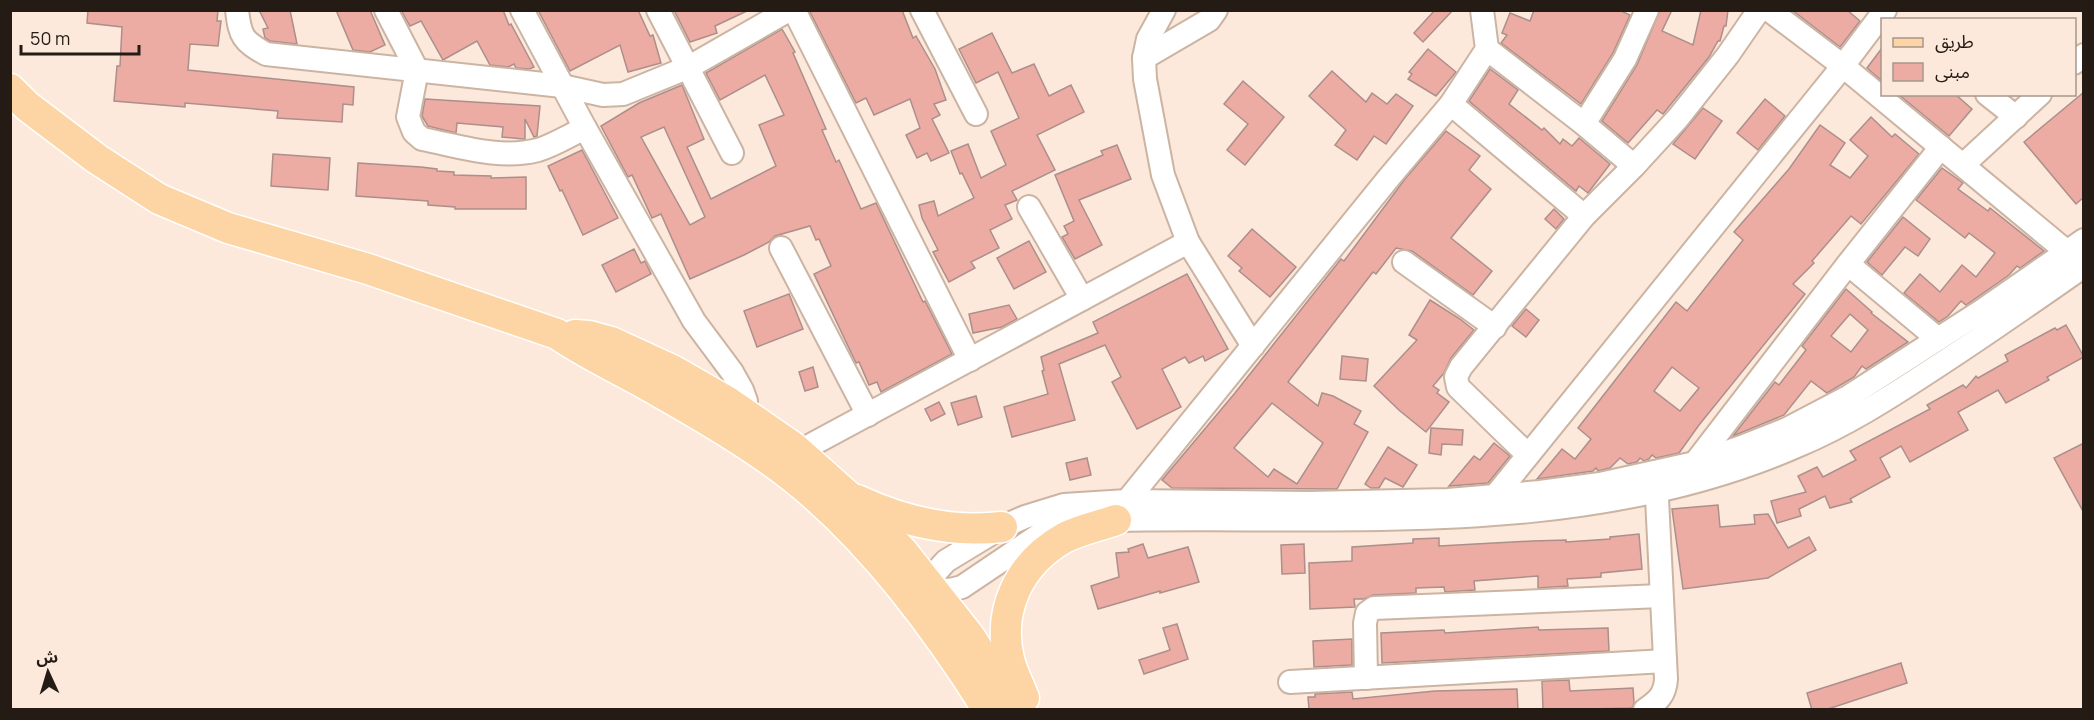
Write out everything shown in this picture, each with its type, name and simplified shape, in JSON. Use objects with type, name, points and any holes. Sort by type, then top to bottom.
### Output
[{"type":"main road","points":[[10,89],[27,106],[97,159],[159,199],[228,228],[368,269],[557,334],[589,336],[610,342],[674,371],[728,402],[798,452],[849,497],[903,552],[970,637],[1014,710]]},
{"type":"main road","points":[[557,334],[583,352],[647,385],[708,421],[773,462],[817,498],[860,540],[899,586],[988,710]]},
{"type":"main road","points":[[849,497],[904,517],[948,529],[1002,527]]},
{"type":"main road","points":[[1027,710],[1009,661],[1006,645],[1007,619],[1012,594],[1020,579],[1047,548],[1122,511]]},
{"type":"street","points":[[237,10],[242,38],[266,54],[562,86],[603,95],[623,94],[689,67],[789,10]]},
{"type":"street","points":[[386,10],[417,70],[408,117],[414,132],[422,138],[489,152],[524,153],[541,149],[585,128]]},
{"type":"street","points":[[522,10],[585,128],[694,321],[732,372],[742,390],[746,401],[746,415]]},
{"type":"street","points":[[658,10],[732,153]]},
{"type":"street","points":[[794,10],[970,360]]},
{"type":"street","points":[[922,10],[976,114]]},
{"type":"street","points":[[1164,10],[1148,39],[1144,58],[1145,79],[1163,175],[1188,242],[1253,346]]},
{"type":"street","points":[[1144,58],[1209,20],[1216,10]]},
{"type":"street","points":[[899,586],[950,590],[962,587],[1045,531],[1058,525],[1122,511],[1253,346],[1451,104],[1487,49],[1482,10]]},
{"type":"street","points":[[1584,124],[1625,59],[1647,10]]},
{"type":"street","points":[[1528,455],[1458,387],[1456,377],[1584,216],[1678,118],[1728,55],[1759,10]]},
{"type":"street","points":[[1769,10],[1843,66],[1963,165],[2078,252]]},
{"type":"street","points":[[1492,504],[1528,455],[1884,14]]},
{"type":"street","points":[[1487,49],[1634,166]]},
{"type":"street","points":[[1990,96],[2016,117]]},
{"type":"street","points":[[1963,165],[2038,96]]},
{"type":"street","points":[[1451,104],[1584,216]]},
{"type":"street","points":[[1695,463],[1941,147]]},
{"type":"street","points":[[1029,207],[1082,300]]},
{"type":"street","points":[[798,452],[1188,242]]},
{"type":"street","points":[[781,248],[868,415]]},
{"type":"street","points":[[1656,482],[1695,463],[1787,429],[1848,397],[2078,252]]},
{"type":"street","points":[[927,622],[932,580],[940,566],[1002,527],[1064,505],[1122,511],[1363,520],[1492,504],[1550,491],[1656,482],[1689,484],[1749,465],[1796,447],[1838,427],[2004,323],[2078,252]]},
{"type":"street","points":[[1404,262],[1495,327]]},
{"type":"street","points":[[1848,264],[1938,339]]},
{"type":"street","points":[[1645,710],[1663,695],[1666,679],[1656,482]]},
{"type":"street","points":[[1366,678],[1365,623],[1367,613],[1374,608],[1661,596]]},
{"type":"street","points":[[1290,682],[1665,661]]},
{"type":"building","points":[[88,10],[218,10],[217,21],[221,21],[218,46],[190,44],[188,70],[354,87],[353,105],[343,104],[342,122],[277,118],[278,111],[185,103],[185,107],[114,101],[117,66],[120,66],[122,27],[87,23]]},
{"type":"building","points":[[259,10],[290,10],[297,44],[270,41],[265,38],[263,29],[268,28]]},
{"type":"building","points":[[336,10],[370,10],[385,45],[370,52],[353,50]]},
{"type":"building","points":[[401,10],[503,10],[509,25],[511,24],[534,67],[529,69],[516,68],[514,64],[508,67],[490,65],[477,41],[443,60],[421,21],[410,26]]},
{"type":"building","points":[[538,10],[638,10],[650,36],[653,35],[661,63],[628,72],[620,45],[570,71]]},
{"type":"building","points":[[674,10],[749,10],[715,26],[717,33],[690,42]]},
{"type":"building","points":[[814,10],[902,10],[913,38],[916,36],[935,69],[946,100],[934,104],[940,115],[932,119],[949,153],[931,161],[927,153],[917,158],[906,135],[920,128],[910,99],[874,115],[866,98],[856,103],[810,12]]},
{"type":"building","points":[[1435,10],[1453,10],[1423,42],[1414,33]]},
{"type":"building","points":[[1534,10],[1619,10],[1630,15],[1613,53],[1581,104],[1501,43],[1507,35],[1502,33],[1510,13],[1530,21]]},
{"type":"building","points":[[1660,10],[1672,10],[1662,31],[1693,45],[1701,10],[1728,10],[1726,26],[1724,26],[1720,41],[1709,57],[1663,114],[1657,110],[1628,143],[1602,121],[1637,65]]},
{"type":"building","points":[[1792,10],[1847,10],[1860,21],[1840,47]]},
{"type":"building","points":[[782,29],[795,52],[793,53],[826,129],[822,130],[836,162],[839,160],[861,209],[876,203],[923,302],[925,301],[952,354],[881,392],[877,382],[869,385],[859,362],[856,363],[814,274],[831,266],[819,239],[816,240],[810,226],[775,236],[769,242],[744,255],[690,279],[661,214],[652,218],[632,175],[628,177],[601,126],[639,103],[682,85],[704,139],[687,147],[711,199],[776,166],[759,125],[784,115],[765,75],[720,100],[706,73]],"holes":[[[664,127],[705,217],[690,225],[641,137]]]},
{"type":"building","points":[[992,33],[1012,73],[1034,64],[1049,96],[1071,85],[1084,112],[1037,135],[1055,170],[1012,191],[1017,200],[1005,205],[1012,219],[990,230],[999,248],[971,262],[975,268],[949,282],[933,252],[938,250],[922,218],[919,205],[934,201],[938,216],[974,198],[962,173],[960,174],[951,151],[968,144],[981,178],[1006,165],[991,131],[1019,118],[998,72],[976,83],[959,49]]},
{"type":"building","points":[[1428,49],[1456,72],[1436,96],[1408,79],[1412,74],[1409,72]]},
{"type":"building","points":[[1881,49],[1881,80],[1867,68]]},
{"type":"building","points":[[1490,69],[1518,90],[1509,104],[1542,130],[1544,128],[1560,144],[1563,139],[1572,146],[1579,138],[1610,164],[1588,193],[1579,186],[1576,191],[1469,101]]},
{"type":"building","points":[[1332,71],[1366,102],[1372,93],[1387,104],[1396,94],[1413,106],[1386,144],[1374,136],[1357,160],[1335,145],[1346,130],[1309,96]]},
{"type":"building","points":[[1243,81],[1284,117],[1245,165],[1227,150],[1248,124],[1224,104]]},
{"type":"building","points":[[2084,92],[2084,197],[2076,204],[2024,142]]},
{"type":"building","points":[[1900,96],[1957,96],[1972,109],[1949,136]]},
{"type":"building","points":[[425,99],[540,106],[537,136],[534,137],[525,119],[525,139],[502,137],[503,127],[457,123],[456,133],[428,126],[422,116]]},
{"type":"building","points":[[1765,99],[1785,116],[1758,150],[1737,133]]},
{"type":"building","points":[[1703,108],[1722,121],[1695,159],[1673,144]]},
{"type":"building","points":[[1871,117],[1892,137],[1895,134],[1919,154],[1861,224],[1851,216],[1812,261],[1814,263],[1793,284],[1805,294],[1679,453],[1656,458],[1652,455],[1644,461],[1640,458],[1637,462],[1628,464],[1620,458],[1610,468],[1598,471],[1596,468],[1593,471],[1537,479],[1562,449],[1575,459],[1591,439],[1578,428],[1676,302],[1687,311],[1743,240],[1734,232],[1789,169],[1820,125],[1845,143],[1830,165],[1850,178],[1868,156],[1850,140]],"holes":[[[1672,367],[1699,388],[1680,411],[1654,391]]]},
{"type":"building","points":[[1446,131],[1480,156],[1469,170],[1491,189],[1451,238],[1492,271],[1473,295],[1412,251],[1396,248],[1376,274],[1373,272],[1288,382],[1318,406],[1322,393],[1333,396],[1361,411],[1354,424],[1368,432],[1337,489],[1172,488],[1162,480],[1235,393],[1341,259],[1344,261],[1405,179]],"holes":[[[1272,403],[1323,443],[1297,484],[1274,469],[1268,477],[1234,448]]]},
{"type":"building","points":[[1117,145],[1131,179],[1079,200],[1102,245],[1075,259],[1062,237],[1068,234],[1064,226],[1074,221],[1055,175],[1103,155],[1101,151]]},
{"type":"building","points":[[582,150],[618,218],[583,235],[548,166]]},
{"type":"building","points":[[273,154],[330,158],[328,190],[271,186]]},
{"type":"building","points":[[358,163],[437,169],[437,171],[454,172],[454,175],[491,176],[491,178],[526,177],[526,209],[455,209],[455,207],[428,205],[428,201],[356,196]]},
{"type":"building","points":[[1942,168],[1963,183],[1958,189],[1988,211],[1990,208],[2044,251],[2020,268],[2017,266],[2009,275],[1966,305],[1961,301],[1948,316],[1939,322],[1904,293],[1920,274],[1940,292],[1962,265],[1976,277],[1995,253],[1969,233],[1965,238],[1916,200]]},
{"type":"building","points":[[1554,209],[1564,219],[1556,229],[1545,219]]},
{"type":"building","points":[[1903,217],[1930,239],[1918,256],[1905,247],[1882,275],[1867,262]]},
{"type":"building","points":[[1252,229],[1296,267],[1270,297],[1239,271],[1242,268],[1228,256]]},
{"type":"building","points":[[1029,241],[1046,272],[1014,289],[997,258]]},
{"type":"building","points":[[634,249],[641,263],[645,261],[651,274],[616,292],[602,265]]},
{"type":"building","points":[[1187,274],[1228,349],[1205,361],[1203,356],[1189,363],[1185,357],[1162,369],[1181,407],[1137,429],[1112,382],[1121,377],[1105,345],[1059,364],[1075,420],[1012,437],[1004,407],[1048,394],[1041,357],[1098,333],[1093,322]]},
{"type":"building","points":[[1846,289],[1871,313],[1908,342],[1866,369],[1862,366],[1854,377],[1827,393],[1811,381],[1784,415],[1733,436],[1775,382],[1779,385],[1806,350],[1802,346]],"holes":[[[1850,314],[1868,330],[1851,352],[1831,336]]]},
{"type":"building","points":[[789,294],[803,329],[757,347],[744,311]]},
{"type":"building","points":[[1430,300],[1474,330],[1451,358],[1444,373],[1433,386],[1439,390],[1437,393],[1449,402],[1426,432],[1374,386],[1417,340],[1409,335]]},
{"type":"building","points":[[1009,305],[1017,319],[1002,327],[973,333],[969,314]]},
{"type":"building","points":[[1526,309],[1539,320],[1526,337],[1512,326]]},
{"type":"building","points":[[2066,325],[2084,357],[2047,377],[2049,380],[2006,403],[1998,390],[1958,412],[1968,430],[1910,462],[1901,446],[1880,458],[1890,477],[1850,499],[1852,502],[1830,508],[1825,496],[1799,509],[1801,516],[1777,523],[1771,501],[1806,492],[1798,476],[1817,467],[1823,477],[1856,460],[1850,451],[1930,409],[1927,405],[1963,385],[1966,388],[1976,376],[1978,378],[2008,361],[2005,355],[2055,328],[2057,330]]},
{"type":"building","points":[[1342,356],[1368,359],[1366,381],[1340,379]]},
{"type":"building","points":[[813,367],[818,387],[805,391],[799,372]]},
{"type":"building","points":[[976,396],[982,417],[958,425],[951,403]]},
{"type":"building","points":[[939,402],[945,414],[931,421],[925,409]]},
{"type":"building","points":[[1431,428],[1463,430],[1462,445],[1442,444],[1441,455],[1429,453]]},
{"type":"building","points":[[1494,443],[1510,456],[1488,483],[1449,486],[1474,456],[1480,460]]},
{"type":"building","points":[[2084,443],[2084,513],[2054,458]]},
{"type":"building","points":[[1388,447],[1417,465],[1403,487],[1385,478],[1379,488],[1371,488],[1365,484]]},
{"type":"building","points":[[1087,458],[1091,475],[1070,480],[1066,463]]},
{"type":"building","points":[[1718,505],[1720,527],[1755,524],[1754,515],[1768,514],[1788,548],[1809,537],[1816,550],[1768,578],[1683,589],[1672,509]]},
{"type":"building","points":[[1639,534],[1642,569],[1601,573],[1601,577],[1567,579],[1568,586],[1538,588],[1538,576],[1474,581],[1475,590],[1445,592],[1444,587],[1416,588],[1416,593],[1373,595],[1364,599],[1354,599],[1355,607],[1310,609],[1309,563],[1352,561],[1352,547],[1413,543],[1413,539],[1439,538],[1439,546],[1532,541],[1566,540],[1566,542],[1610,539],[1610,537]]},
{"type":"building","points":[[1143,544],[1148,558],[1188,547],[1199,582],[1098,609],[1091,586],[1119,577],[1116,553],[1129,552],[1128,549]]},
{"type":"building","points":[[1304,544],[1305,573],[1282,574],[1281,545]]},
{"type":"building","points":[[1177,624],[1188,659],[1144,674],[1139,660],[1170,650],[1163,628]]},
{"type":"building","points":[[1538,627],[1539,630],[1608,628],[1609,651],[1382,663],[1381,633],[1444,630],[1445,633]]},
{"type":"building","points":[[1352,639],[1352,665],[1314,667],[1313,641]]},
{"type":"building","points":[[1901,663],[1907,683],[1825,710],[1812,710],[1807,693]]},
{"type":"building","points":[[1569,680],[1570,691],[1633,688],[1634,703],[1632,708],[1543,710],[1542,681]]},
{"type":"building","points":[[1517,689],[1518,710],[1309,710],[1308,697],[1315,697],[1315,694],[1352,692],[1353,699],[1435,691]]}]
